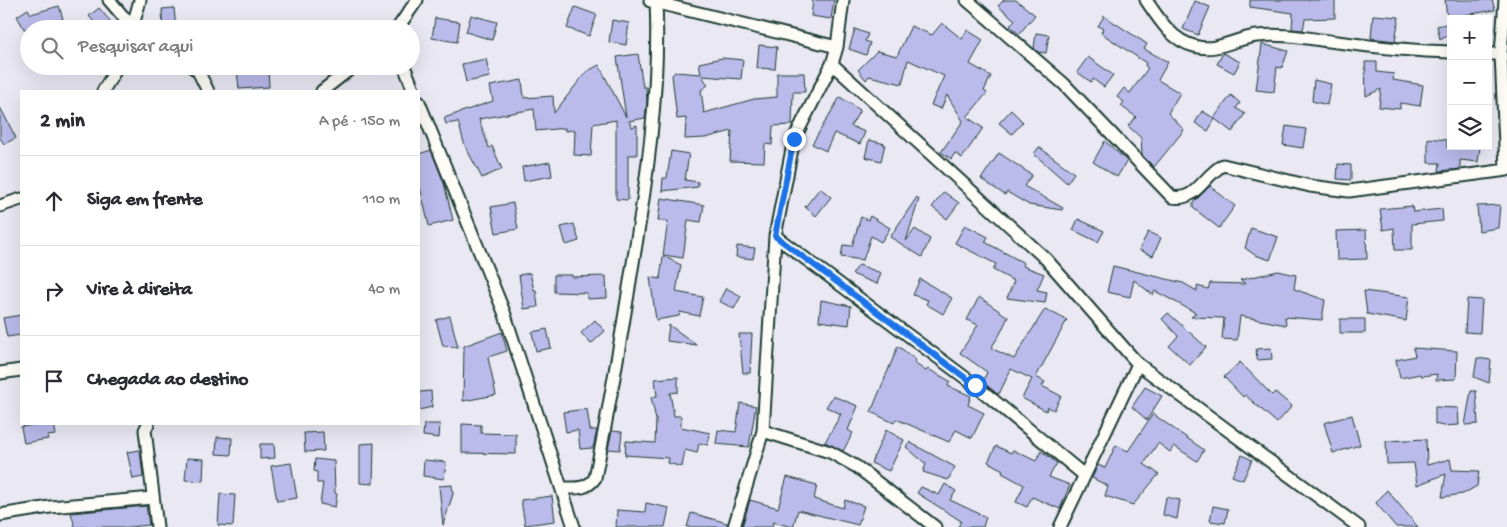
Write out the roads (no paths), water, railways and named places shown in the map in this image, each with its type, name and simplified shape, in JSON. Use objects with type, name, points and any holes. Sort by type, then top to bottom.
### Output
[{"type":"street","points":[[109,0],[126,20]]},
{"type":"street","points":[[135,20],[140,0]]},
{"type":"street","points":[[403,20],[417,0]]},
{"type":"street","points":[[734,527],[763,431],[775,236],[794,139],[832,64],[843,0]]},
{"type":"street","points":[[967,0],[1064,84],[1172,197],[1183,199],[1190,195],[1213,170],[1223,165],[1310,186],[1349,191],[1506,170],[1502,54],[1505,0]]},
{"type":"street","points":[[1146,0],[1165,27],[1180,41],[1202,48],[1210,49],[1255,36],[1278,34],[1406,51],[1447,52]]},
{"type":"street","points":[[562,488],[585,487],[591,484],[594,478],[611,400],[649,166],[654,102],[654,1],[836,47]]},
{"type":"street","points":[[1492,54],[1502,54]]},
{"type":"street","points":[[832,64],[1046,259],[1138,364],[1359,527]]},
{"type":"street","points":[[104,90],[113,75]]},
{"type":"street","points":[[200,75],[208,90]]},
{"type":"street","points":[[323,90],[342,75]]},
{"type":"street","points":[[408,75],[414,90]]},
{"type":"street","points":[[420,104],[504,312],[574,527]]},
{"type":"street","points":[[0,206],[20,199]]},
{"type":"street","points":[[775,236],[975,385],[1084,475]]},
{"type":"street","points":[[1060,527],[1138,364]]},
{"type":"street","points":[[0,373],[20,370]]},
{"type":"street","points":[[148,425],[145,430],[157,527]]},
{"type":"street","points":[[763,431],[830,452],[857,467],[935,527]]},
{"type":"street","points":[[0,515],[50,507],[153,498]]}]
